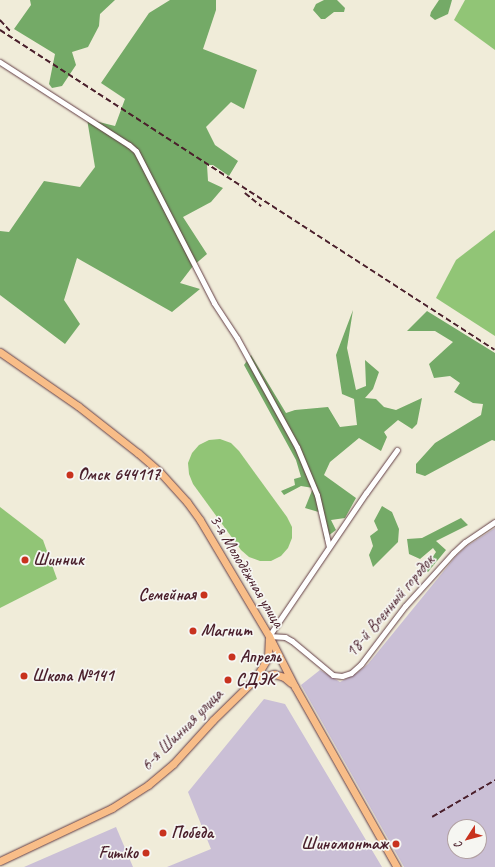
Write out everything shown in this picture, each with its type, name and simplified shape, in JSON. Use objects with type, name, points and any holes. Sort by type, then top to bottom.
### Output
[{"type":"main road","name":"3-я Молодёжная улица","points":[[0,352],[82,410],[160,471],[174,486],[200,520],[269,636],[295,687],[397,867]]},
{"type":"main road","name":"6-я Шинная улица","points":[[0,861],[112,808],[142,790],[173,764],[213,720],[255,679],[268,657],[269,636]]},
{"type":"main road","points":[[255,679],[274,674],[284,677],[295,687]]},
{"type":"street","points":[[0,62],[136,151],[214,303],[237,338],[297,447],[317,495],[329,547]]},
{"type":"street","points":[[269,636],[397,450]]},
{"type":"street","name":"18-й Военный городок","points":[[269,636],[285,637],[292,641],[333,675],[342,676],[350,673],[360,664],[405,606],[453,553],[465,542],[495,522]]},
{"type":"shaded area","points":[[495,528],[495,867],[404,867],[301,685],[320,670],[340,682],[357,673],[368,664],[456,556],[467,546]]},
{"type":"shaded area","points":[[264,699],[285,704],[382,867],[167,867],[211,849],[188,792]]},
{"type":"shaded area","points":[[116,827],[133,867],[24,867]]},
{"type":"green space","points":[[30,0],[115,0],[100,14],[99,26],[88,47],[72,52],[76,65],[62,86],[52,88],[49,84],[55,54],[14,29],[31,5]]},
{"type":"green space","points":[[170,0],[216,0],[216,10],[203,49],[257,70],[244,109],[231,102],[206,127],[215,145],[238,161],[229,176],[213,165],[207,165],[208,181],[223,188],[211,202],[183,217],[207,254],[193,266],[180,283],[200,289],[172,312],[77,258],[64,300],[80,324],[65,344],[0,295],[0,231],[9,232],[44,181],[80,187],[95,167],[87,119],[115,126],[125,99],[101,83],[149,13]]},
{"type":"green space","points":[[324,0],[337,0],[345,8],[344,12],[334,12],[325,19],[321,19],[313,10],[316,4]]},
{"type":"green space","points":[[439,0],[452,0],[448,14],[435,20],[430,16]]},
{"type":"green space","points":[[465,0],[495,0],[495,50],[454,20]]},
{"type":"green space","points":[[495,230],[495,336],[436,298],[456,260]]},
{"type":"green space","points":[[353,310],[347,348],[356,390],[366,386],[365,360],[379,372],[373,389],[365,398],[376,399],[384,407],[396,410],[422,398],[417,424],[412,429],[398,420],[384,432],[387,437],[381,451],[359,438],[330,462],[324,475],[356,498],[345,518],[331,520],[336,530],[324,539],[322,513],[305,508],[313,488],[301,486],[284,495],[281,491],[295,485],[294,479],[301,477],[296,460],[244,365],[251,355],[286,413],[295,410],[328,407],[340,427],[357,425],[354,399],[342,394],[336,355]]},
{"type":"green space","points":[[427,311],[495,353],[495,441],[492,440],[425,476],[416,473],[416,464],[435,443],[481,415],[483,404],[473,403],[454,392],[460,383],[450,376],[434,378],[429,364],[453,342],[435,331],[407,331]]},
{"type":"green space","points":[[220,439],[231,443],[239,451],[287,517],[292,527],[292,538],[288,548],[281,556],[271,561],[260,561],[249,557],[241,550],[193,484],[189,474],[188,463],[192,453],[199,445],[209,440]]},
{"type":"green space","points":[[382,506],[392,512],[399,529],[398,542],[373,567],[369,555],[373,546],[370,536],[378,530],[374,521]]},
{"type":"green space","name":"Шинник","points":[[0,507],[43,540],[57,579],[0,608]]},
{"type":"green space","points":[[461,518],[468,525],[436,541],[446,550],[428,572],[424,570],[436,552],[433,548],[420,559],[409,554],[407,539],[422,538]]},
{"type":"railway","points":[[0,20],[12,33]]},
{"type":"railway","points":[[0,30],[495,350]]},
{"type":"railway","points":[[245,193],[261,206]]},
{"type":"railway","points":[[432,817],[495,780]]},
{"type":"place","name":"Омск 644117","points":[[70,475]]},
{"type":"place","name":"Шинник","points":[[25,560]]},
{"type":"place","name":"Семейная","points":[[204,595]]},
{"type":"place","name":"Магнит","points":[[193,631]]},
{"type":"place","name":"Апрель","points":[[232,657]]},
{"type":"place","name":"Школа №141","points":[[24,676]]},
{"type":"place","name":"СДЭК","points":[[228,680]]},
{"type":"place","name":"Победа","points":[[163,833]]},
{"type":"place","name":"Шиномонтаж","points":[[396,844]]},
{"type":"place","name":"Fumiko","points":[[146,853]]}]
